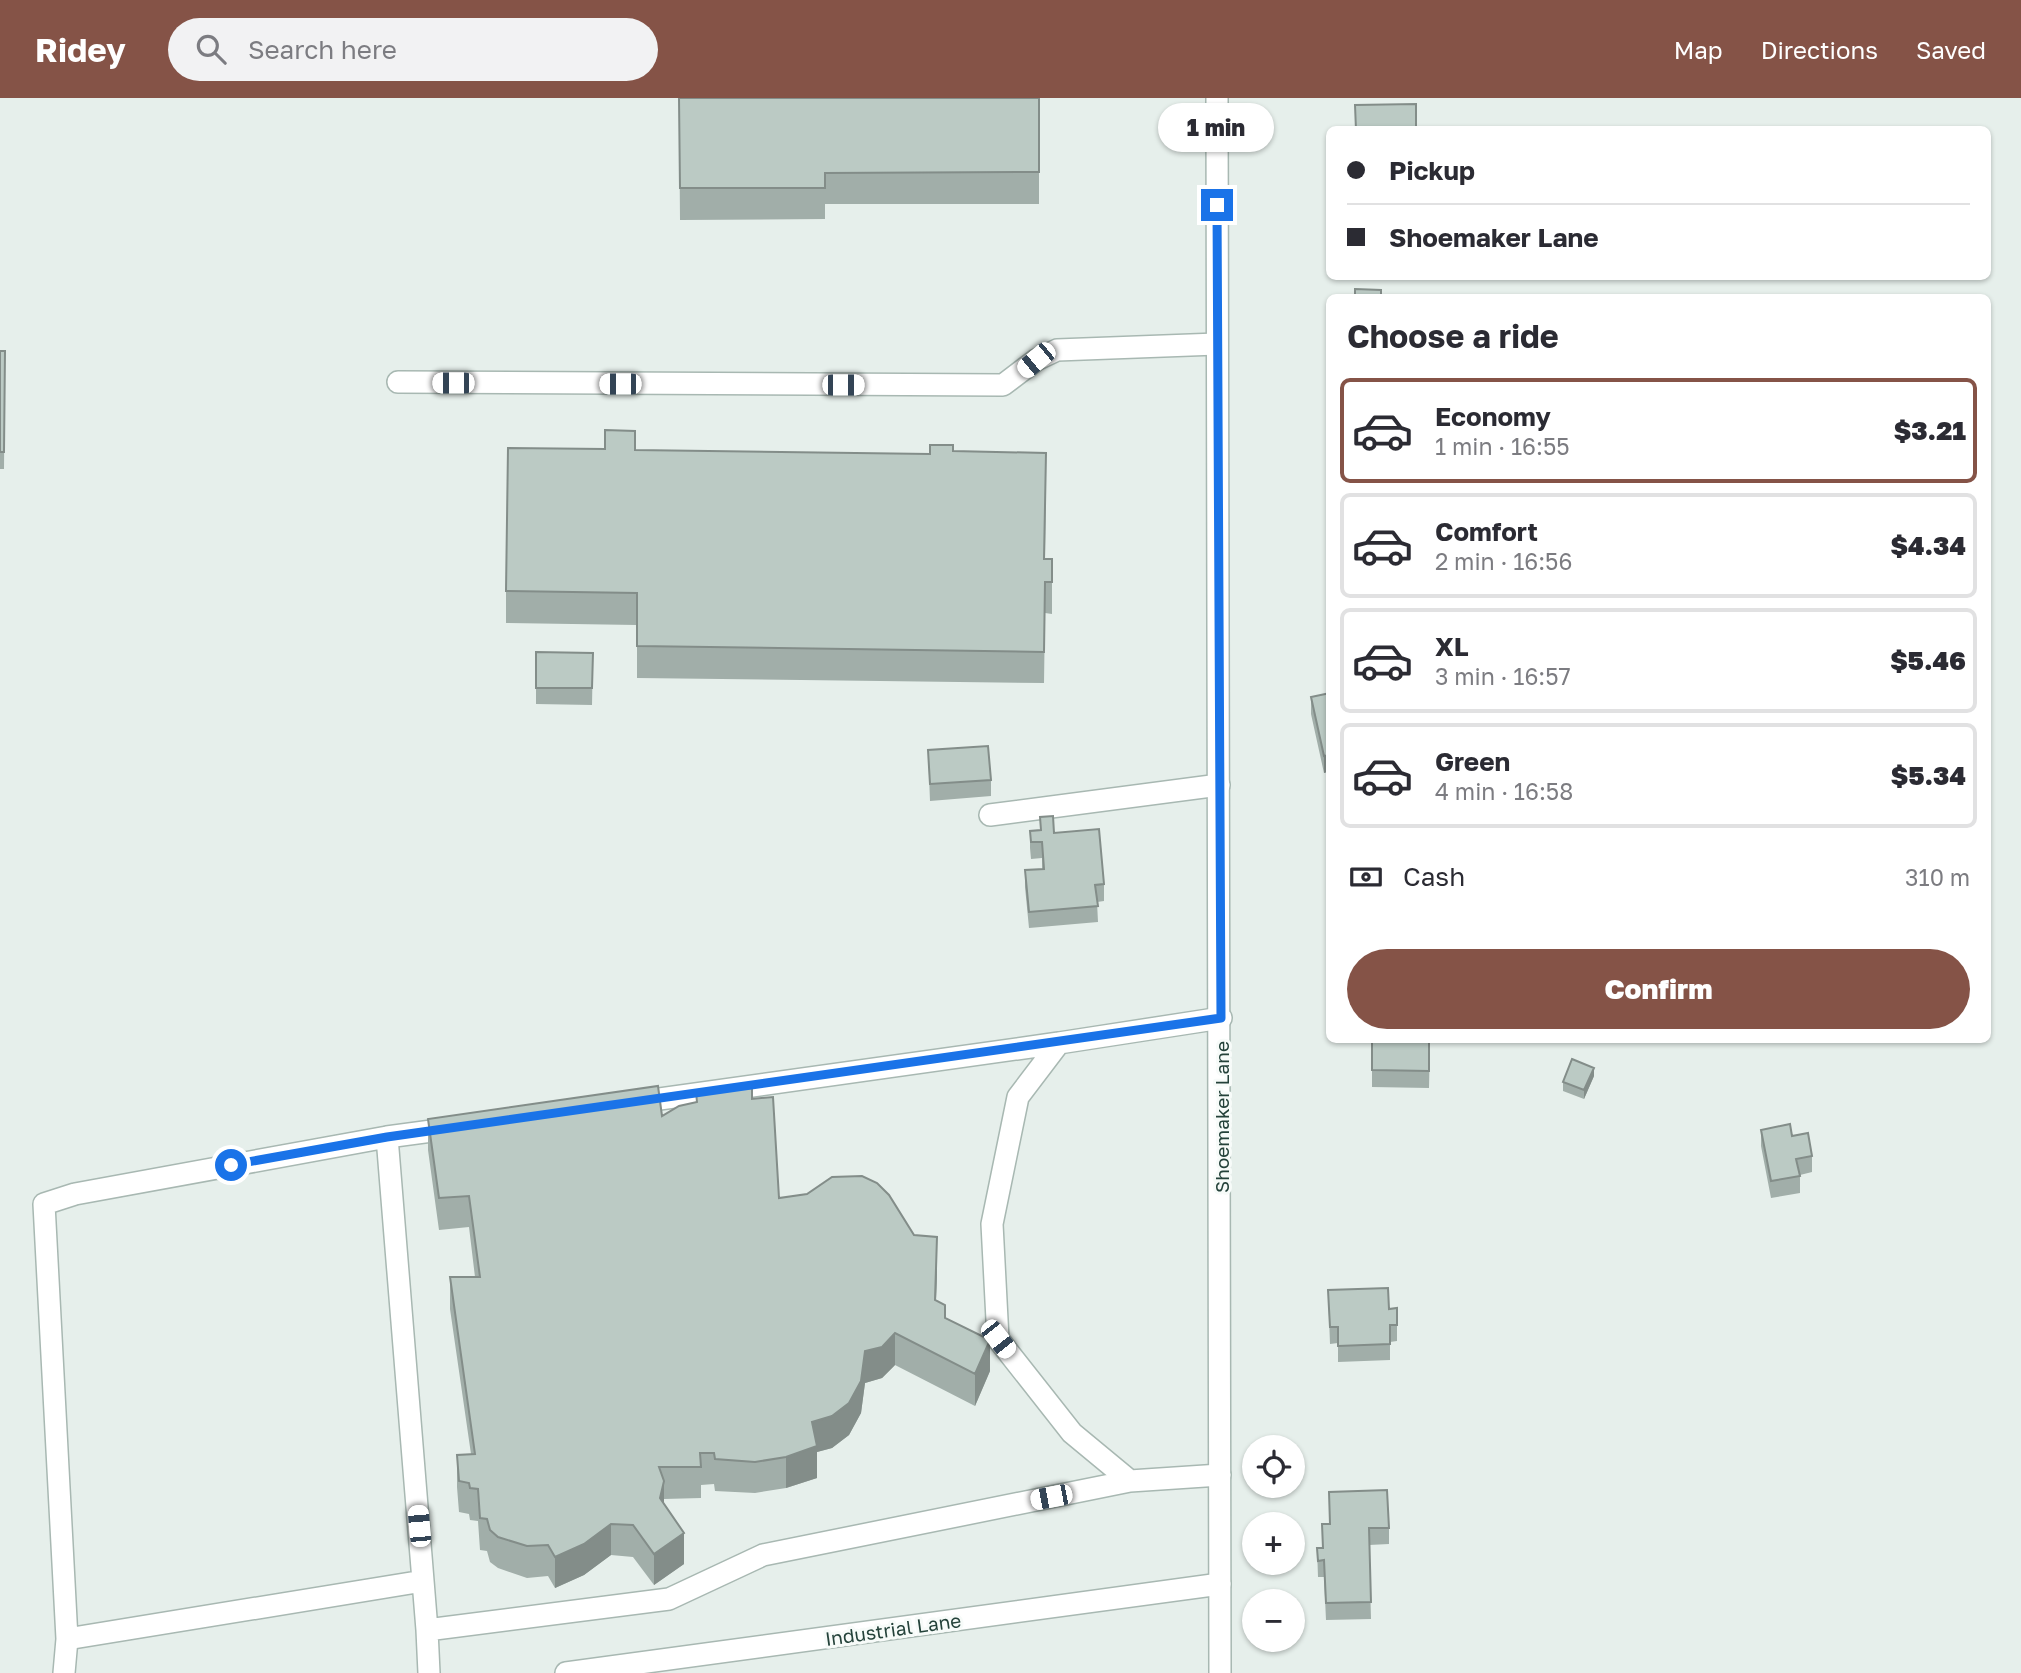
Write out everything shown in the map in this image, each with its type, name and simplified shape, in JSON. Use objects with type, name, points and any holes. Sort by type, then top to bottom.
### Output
[{"type":"street","name":"Shoemaker Lane","points":[[1217,98],[1221,1018],[1220,1673]]},
{"type":"street","points":[[398,382],[1003,385],[1036,360],[1056,350],[1217,344]]},
{"type":"street","points":[[990,814],[1219,785]]},
{"type":"street","points":[[606,1106],[1221,1018]]},
{"type":"street","points":[[1059,1042],[1018,1097],[992,1224],[998,1339],[1072,1433],[1130,1481]]},
{"type":"street","points":[[64,1673],[68,1639],[44,1204],[75,1194],[387,1137],[469,1125]]},
{"type":"street","points":[[387,1137],[429,1673]]},
{"type":"street","points":[[427,1630],[670,1599],[763,1555],[1130,1481],[1220,1475]]},
{"type":"street","points":[[68,1639],[423,1581]]},
{"type":"street","name":"Industrial Lane","points":[[566,1673],[1220,1584]]},
{"type":"building","points":[[679,98],[1039,98],[1039,172],[825,173],[825,188],[680,188]]},
{"type":"building","points":[[1416,104],[1416,126],[1356,126],[1355,105]]},
{"type":"building","points":[[1355,289],[1381,290],[1381,294],[1355,294]]},
{"type":"building","points":[[0,351],[5,351],[4,452],[0,452]]},
{"type":"building","points":[[605,430],[635,431],[635,450],[930,454],[930,445],[953,445],[953,451],[1046,453],[1044,559],[1052,559],[1052,582],[1045,582],[1044,652],[637,646],[637,593],[506,591],[508,448],[605,449]]},
{"type":"building","points":[[536,652],[593,653],[592,688],[536,688]]},
{"type":"building","points":[[1326,694],[1326,756],[1324,756],[1311,697]]},
{"type":"building","points":[[988,746],[991,780],[930,784],[928,750]]},
{"type":"building","points":[[1053,816],[1054,833],[1099,829],[1104,884],[1095,885],[1098,906],[1029,912],[1025,870],[1044,869],[1042,842],[1031,842],[1030,831],[1041,830],[1040,817]]},
{"type":"building","points":[[1372,1043],[1429,1043],[1429,1071],[1372,1070]]},
{"type":"building","points":[[1572,1059],[1594,1068],[1584,1090],[1563,1082]]},
{"type":"building","points":[[658,1086],[662,1116],[679,1106],[697,1102],[696,1092],[752,1088],[752,1099],[773,1097],[779,1198],[807,1194],[832,1177],[862,1176],[877,1183],[889,1195],[914,1235],[937,1237],[935,1300],[945,1305],[945,1318],[990,1340],[975,1374],[895,1333],[882,1347],[865,1351],[861,1381],[849,1403],[832,1416],[812,1422],[817,1446],[786,1457],[755,1462],[715,1459],[714,1453],[700,1453],[701,1467],[659,1467],[664,1481],[660,1498],[684,1533],[654,1554],[633,1525],[611,1524],[584,1544],[555,1557],[548,1545],[527,1546],[498,1537],[490,1530],[487,1519],[480,1518],[478,1489],[470,1488],[469,1483],[459,1481],[457,1455],[475,1454],[450,1277],[480,1277],[469,1196],[439,1198],[428,1119]]},
{"type":"building","points":[[1790,1124],[1792,1136],[1808,1133],[1812,1156],[1796,1159],[1800,1176],[1771,1181],[1761,1130]]},
{"type":"building","points":[[1388,1288],[1389,1309],[1397,1308],[1397,1325],[1390,1325],[1390,1344],[1338,1346],[1338,1327],[1330,1327],[1328,1290]]},
{"type":"building","points":[[1387,1490],[1389,1528],[1369,1528],[1371,1602],[1326,1603],[1324,1560],[1318,1561],[1317,1548],[1323,1548],[1322,1524],[1330,1524],[1329,1492]]},
{"type":"route","points":[[231,1165],[387,1137],[1221,1018],[1217,205]]}]
